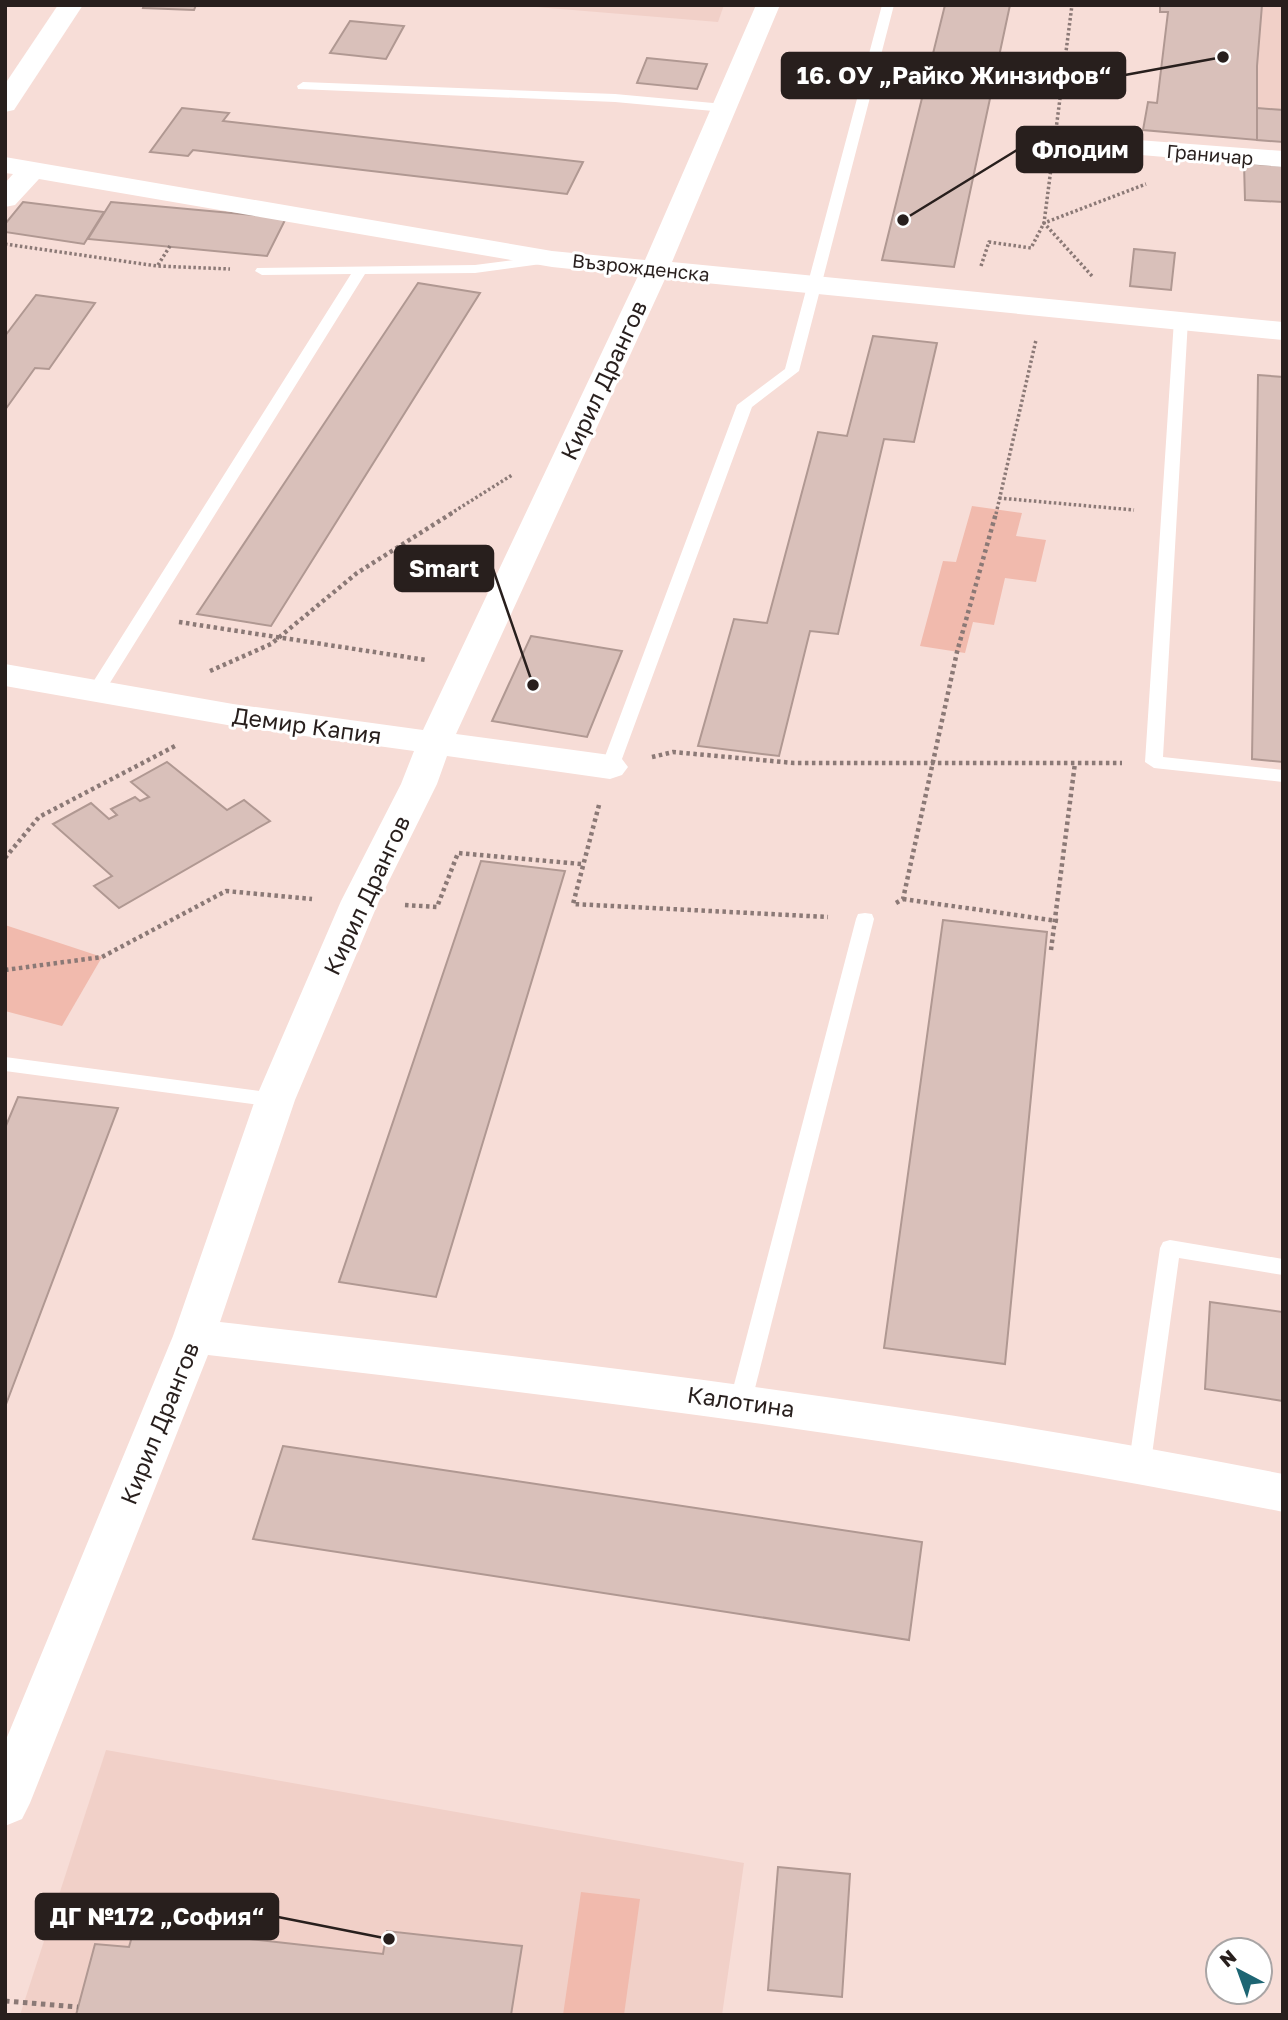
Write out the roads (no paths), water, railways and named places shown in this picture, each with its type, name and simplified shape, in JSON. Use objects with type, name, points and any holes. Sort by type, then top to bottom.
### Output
[{"type":"street","points":[[5,104],[71,5]]},
{"type":"street","name":"Кирил Дрангов","points":[[5,1803],[194,1336],[275,1100],[360,901],[419,784],[434,744],[655,269],[768,5]]},
{"type":"street","name":"Граничар","points":[[1138,148],[1283,159]]},
{"type":"street","points":[[5,199],[19,167]]},
{"type":"street","name":"Възрожденска","points":[[19,167],[552,259],[1283,331]]},
{"type":"street","name":"Демир Капия","points":[[5,675],[233,715],[610,767]]},
{"type":"street","name":"Калотина","points":[[194,1336],[741,1400],[1140,1462],[1283,1493]]},
{"type":"lane","points":[[610,767],[745,405],[792,371],[888,5]]},
{"type":"lane","points":[[303,86],[615,98],[724,107]]},
{"type":"lane","points":[[262,271],[475,269],[552,259]]},
{"type":"lane","points":[[97,691],[361,270]]},
{"type":"lane","points":[[1181,320],[1154,762],[1283,776]]},
{"type":"lane","points":[[741,1400],[865,919]]},
{"type":"lane","points":[[5,1065],[275,1100]]},
{"type":"lane","points":[[1140,1462],[1170,1248],[1283,1266]]},
{"type":"place","name":"16. ОУ „Райко Жинзифов“","points":[[1223,57]]},
{"type":"place","name":"Флодим","points":[[903,220]]},
{"type":"place","name":"Smart","points":[[533,685]]},
{"type":"place","name":"ДГ №172 „София“","points":[[389,1939]]}]
